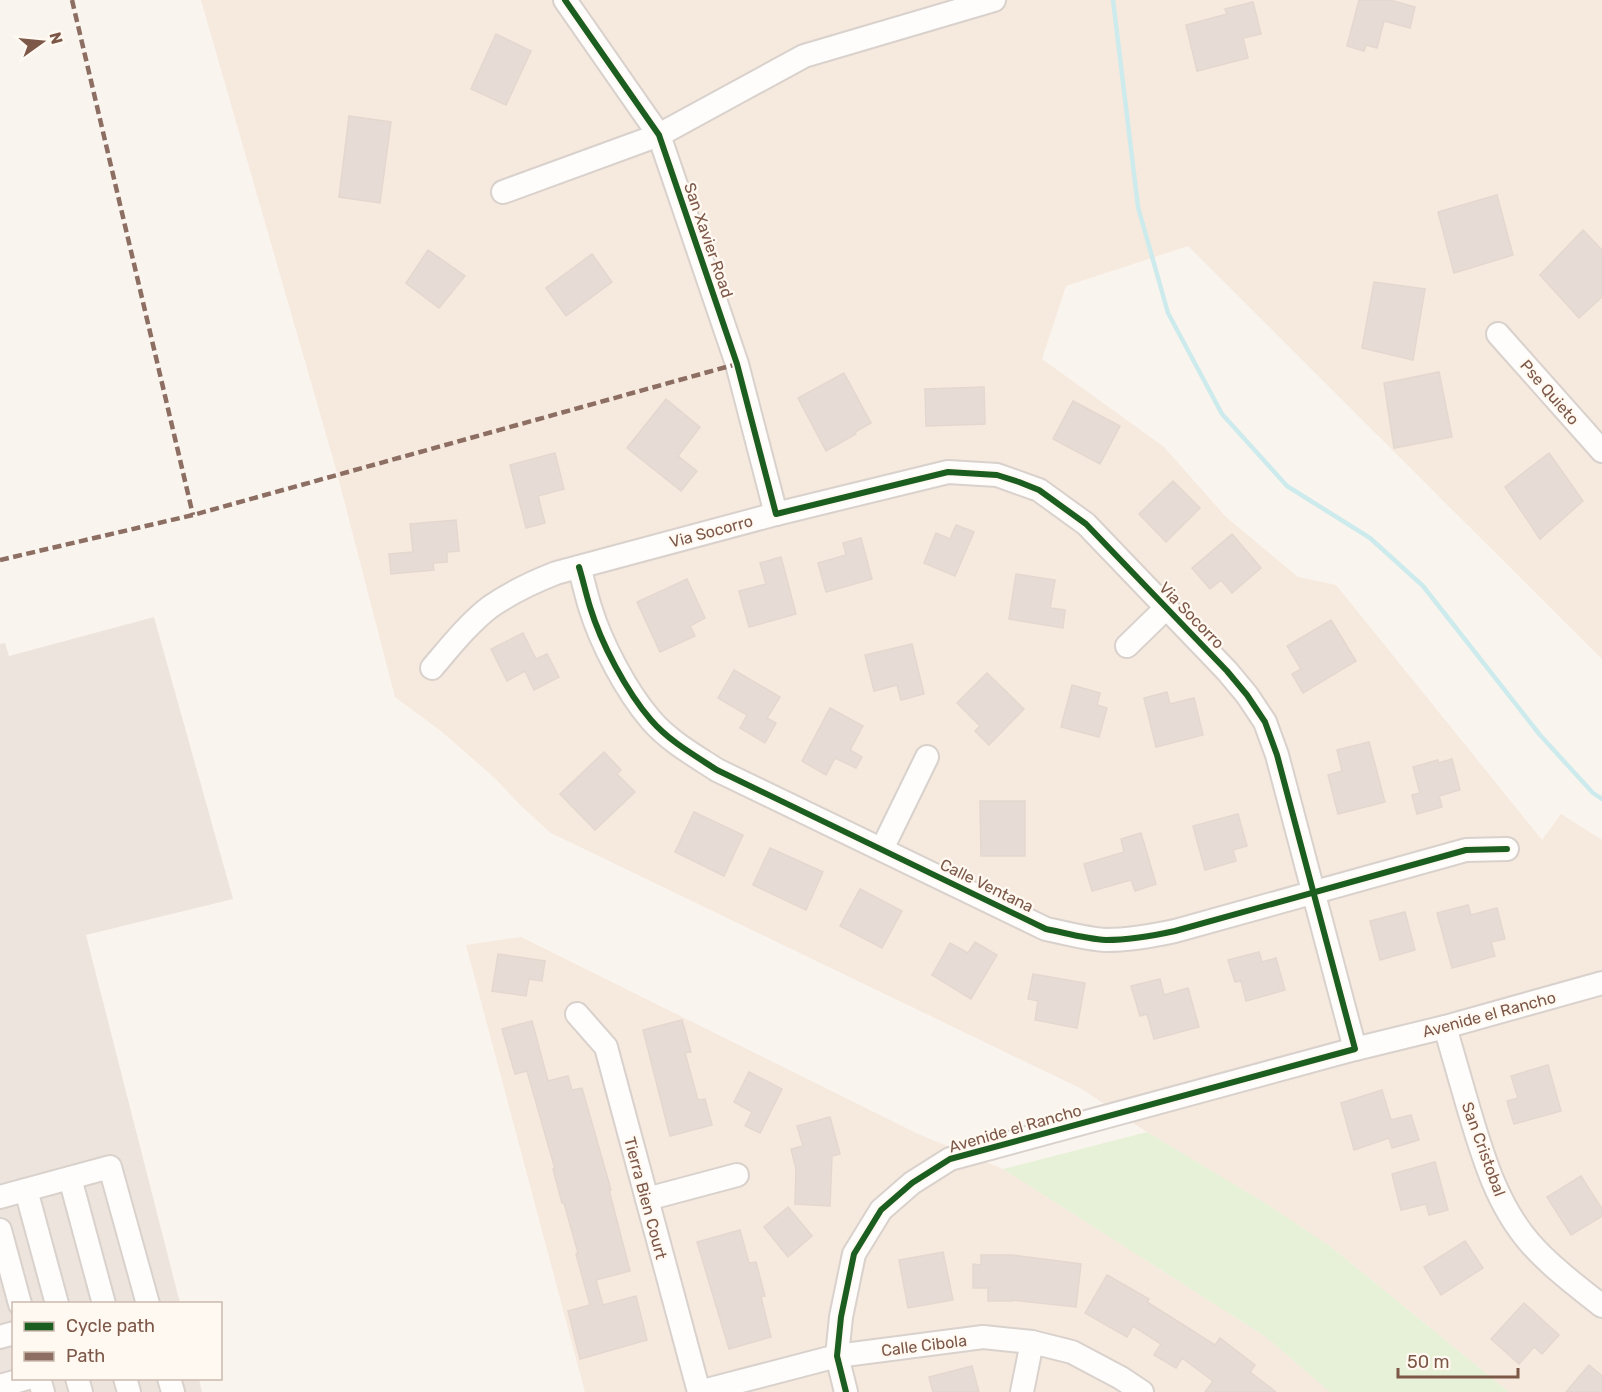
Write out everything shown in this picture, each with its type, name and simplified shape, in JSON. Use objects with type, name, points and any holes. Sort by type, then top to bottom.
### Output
[{"type":"street","name":"San Xavier Road","points":[[565,0],[659,135],[737,364],[776,514]]},
{"type":"street","points":[[503,192],[659,135],[804,56],[993,0]]},
{"type":"street","name":"Pse Quieto","points":[[1498,334],[1602,451]]},
{"type":"street","name":"Via Socorro","points":[[432,668],[457,639],[491,607],[531,583],[556,573],[948,471],[997,475],[1039,490],[1086,524],[1227,671],[1265,722],[1277,755],[1355,1049]]},
{"type":"street","name":"Calle Ventana","points":[[579,567],[590,608],[627,686],[651,720],[685,750],[717,770],[1046,928],[1105,940],[1141,938],[1175,931],[1466,850],[1507,849]]},
{"type":"street","points":[[1127,646],[1166,608]]},
{"type":"street","points":[[882,849],[927,757]]},
{"type":"street","name":"Avenide el Rancho","points":[[846,1392],[837,1356],[854,1254],[881,1210],[912,1183],[950,1159],[1355,1049],[1445,1027],[1602,982]]},
{"type":"street","name":"Tierra Bien Court","points":[[576,1014],[606,1047],[699,1392]]},
{"type":"street","name":"San Cristobal","points":[[1445,1027],[1480,1149],[1507,1211],[1530,1243],[1562,1274],[1602,1306]]},
{"type":"street","points":[[0,1197],[110,1167],[147,1302]]},
{"type":"street","points":[[646,1199],[737,1174]]},
{"type":"street","points":[[70,1178],[103,1302]]},
{"type":"street","points":[[26,1190],[56,1302]]},
{"type":"street","points":[[0,1230],[19,1302]]},
{"type":"street","name":"Calle Cibola","points":[[699,1392],[837,1356],[983,1337],[1032,1342],[1072,1352],[1142,1392]]},
{"type":"street","points":[[1022,1392],[1032,1342]]},
{"type":"street","points":[[0,1386],[21,1380]]},
{"type":"shaded area","points":[[201,0],[1602,0],[1602,659],[1188,246],[1066,286],[1042,359],[1164,447],[1226,517],[1298,577],[1336,585],[1542,840],[1561,814],[1602,840],[1602,1392],[1509,1392],[1331,1247],[1082,1089],[551,833],[497,780],[441,731],[395,697],[336,469]]},
{"type":"shaded area","points":[[154,617],[233,899],[86,935],[180,1302],[12,1302],[12,1380],[199,1380],[202,1392],[0,1392],[0,644],[5,643],[9,656]]},
{"type":"shaded area","points":[[521,937],[918,1134],[1003,1169],[1266,1337],[1330,1392],[585,1392],[466,945]]},
{"type":"green space","points":[[1147,1132],[1265,1203],[1331,1247],[1509,1392],[1330,1392],[1266,1337],[1003,1169]]},
{"type":"building","points":[[1359,0],[1390,0],[1415,7],[1410,28],[1384,21],[1377,48],[1366,45],[1364,51],[1347,46]]},
{"type":"building","points":[[1253,2],[1261,34],[1243,38],[1248,58],[1197,71],[1186,25],[1227,14],[1225,9]]},
{"type":"building","points":[[496,34],[531,51],[506,105],[471,89]]},
{"type":"building","points":[[349,116],[391,122],[380,203],[339,197]]},
{"type":"building","points":[[1497,195],[1513,255],[1454,273],[1438,212]]},
{"type":"building","points":[[1583,230],[1602,250],[1602,297],[1579,318],[1540,275]]},
{"type":"building","points":[[428,250],[465,276],[439,308],[406,283]]},
{"type":"building","points":[[592,254],[612,282],[566,316],[546,288]]},
{"type":"building","points":[[1374,282],[1425,289],[1413,360],[1362,348]]},
{"type":"building","points":[[1439,372],[1452,437],[1394,448],[1384,383]]},
{"type":"building","points":[[844,373],[871,423],[826,451],[798,398]]},
{"type":"building","points":[[984,387],[985,424],[926,426],[925,389]]},
{"type":"building","points":[[666,399],[700,427],[678,456],[697,471],[681,491],[627,448]]},
{"type":"building","points":[[1073,401],[1120,426],[1100,464],[1053,439]]},
{"type":"building","points":[[555,453],[564,489],[538,496],[545,523],[526,528],[510,465]]},
{"type":"building","points":[[1549,453],[1583,501],[1540,539],[1505,487]]},
{"type":"building","points":[[1173,481],[1200,508],[1166,542],[1139,514]]},
{"type":"building","points":[[456,520],[459,551],[447,552],[447,562],[433,563],[434,570],[391,574],[389,554],[413,552],[410,524]]},
{"type":"building","points":[[956,525],[974,532],[955,576],[924,563],[936,533],[950,539]]},
{"type":"building","points":[[1232,534],[1261,568],[1232,593],[1221,580],[1210,589],[1192,568]]},
{"type":"building","points":[[861,538],[872,579],[826,592],[818,563],[846,555],[843,543]]},
{"type":"building","points":[[781,557],[796,614],[749,627],[739,591],[766,584],[760,563]]},
{"type":"building","points":[[1016,574],[1055,580],[1050,608],[1065,610],[1063,628],[1009,619]]},
{"type":"building","points":[[687,579],[705,618],[690,626],[695,636],[660,652],[637,602]]},
{"type":"building","points":[[1331,620],[1356,661],[1303,693],[1292,674],[1301,669],[1287,646]]},
{"type":"building","points":[[523,633],[536,659],[547,654],[559,677],[534,690],[525,671],[507,681],[491,649]]},
{"type":"building","points":[[912,644],[924,694],[901,700],[897,685],[874,691],[865,655]]},
{"type":"building","points":[[734,670],[780,697],[767,718],[776,723],[765,743],[740,728],[747,715],[718,698]]},
{"type":"building","points":[[987,673],[1024,709],[989,745],[975,731],[980,726],[957,703]]},
{"type":"building","points":[[1072,685],[1100,693],[1097,705],[1107,708],[1099,737],[1061,727]]},
{"type":"building","points":[[1167,692],[1170,704],[1194,698],[1203,735],[1156,747],[1144,698]]},
{"type":"building","points":[[830,708],[863,726],[850,750],[862,757],[856,768],[835,758],[826,775],[802,761]]},
{"type":"building","points":[[1369,742],[1385,802],[1338,814],[1328,775],[1342,771],[1337,750]]},
{"type":"building","points":[[604,752],[621,770],[617,774],[635,792],[595,830],[560,794]]},
{"type":"building","points":[[1452,759],[1460,790],[1439,796],[1442,807],[1417,814],[1412,795],[1420,793],[1413,767],[1438,760],[1439,763]]},
{"type":"building","points":[[980,801],[1025,801],[1025,856],[981,856]]},
{"type":"building","points":[[694,812],[743,835],[724,876],[675,852]]},
{"type":"building","points":[[1238,814],[1247,846],[1233,850],[1236,861],[1205,870],[1193,826]]},
{"type":"building","points":[[1141,833],[1156,884],[1135,891],[1131,880],[1092,891],[1084,864],[1124,852],[1121,839]]},
{"type":"building","points":[[770,848],[823,872],[806,910],[753,885]]},
{"type":"building","points":[[860,889],[902,911],[882,948],[840,926]]},
{"type":"building","points":[[1468,905],[1471,915],[1497,908],[1505,939],[1491,942],[1495,956],[1452,968],[1437,913]]},
{"type":"building","points":[[1405,912],[1415,950],[1380,960],[1370,921]]},
{"type":"building","points":[[975,942],[997,955],[971,999],[932,975],[950,943],[968,953]]},
{"type":"building","points":[[1259,952],[1262,962],[1276,958],[1285,990],[1246,1001],[1241,981],[1235,982],[1228,960]]},
{"type":"building","points":[[498,954],[545,961],[542,981],[529,979],[526,996],[492,991]]},
{"type":"building","points":[[1033,974],[1085,983],[1077,1028],[1035,1020],[1038,1001],[1028,999]]},
{"type":"building","points":[[1160,979],[1164,995],[1188,988],[1199,1027],[1154,1039],[1147,1014],[1140,1016],[1131,986]]},
{"type":"building","points":[[682,1020],[691,1052],[685,1053],[698,1100],[705,1099],[712,1125],[670,1136],[643,1030]]},
{"type":"building","points":[[532,1021],[548,1081],[568,1076],[572,1090],[582,1088],[611,1190],[609,1190],[630,1271],[596,1280],[603,1305],[636,1296],[647,1340],[580,1359],[568,1311],[590,1305],[576,1254],[578,1253],[564,1203],[562,1203],[553,1169],[555,1169],[527,1071],[515,1074],[502,1029]]},
{"type":"building","points":[[1548,1065],[1561,1111],[1514,1124],[1507,1101],[1518,1098],[1511,1076]]},
{"type":"building","points":[[749,1072],[782,1089],[760,1133],[745,1126],[752,1112],[734,1102]]},
{"type":"building","points":[[1382,1090],[1391,1120],[1411,1115],[1419,1140],[1392,1148],[1389,1138],[1354,1150],[1341,1103]]},
{"type":"building","points":[[830,1117],[840,1154],[832,1156],[830,1206],[795,1204],[796,1169],[791,1149],[803,1146],[797,1126]]},
{"type":"building","points":[[1435,1162],[1448,1210],[1429,1215],[1426,1204],[1401,1210],[1392,1174]]},
{"type":"building","points":[[1581,1176],[1602,1209],[1602,1216],[1571,1235],[1547,1197]]},
{"type":"building","points":[[788,1207],[812,1236],[788,1257],[764,1227]]},
{"type":"building","points":[[740,1230],[749,1263],[756,1262],[765,1296],[761,1297],[771,1337],[729,1349],[697,1242]]},
{"type":"building","points":[[1465,1241],[1483,1268],[1441,1295],[1424,1267]]},
{"type":"building","points":[[943,1252],[953,1300],[908,1308],[899,1260]]},
{"type":"building","points":[[981,1255],[1012,1255],[1081,1264],[1076,1307],[1012,1300],[988,1301],[988,1288],[973,1288],[973,1264],[981,1265]]},
{"type":"building","points":[[1107,1275],[1149,1299],[1147,1302],[1215,1345],[1220,1338],[1255,1365],[1250,1372],[1276,1392],[1205,1392],[1213,1381],[1182,1358],[1176,1368],[1154,1355],[1161,1344],[1133,1326],[1127,1337],[1085,1313]]},
{"type":"building","points":[[1524,1303],[1559,1335],[1542,1354],[1534,1347],[1519,1364],[1491,1339]]},
{"type":"building","points":[[1589,1365],[1602,1376],[1602,1392],[1566,1392]]},
{"type":"building","points":[[972,1366],[979,1392],[933,1392],[929,1377]]},
{"type":"waterway","points":[[1113,0],[1138,207],[1168,313],[1222,414],[1287,486],[1370,538],[1423,586],[1540,735],[1593,793],[1602,799]]},
{"type":"marked path","points":[[72,0],[193,515]]},
{"type":"marked path","points":[[0,560],[193,515],[737,364]]},
{"type":"cycle path","points":[[565,0],[659,135],[737,364],[776,514],[948,472],[997,475],[1019,482],[1039,490],[1086,524],[1227,671],[1265,722],[1277,755],[1355,1049],[950,1159],[912,1183],[881,1210],[854,1254],[841,1317],[837,1356],[846,1392]]},
{"type":"cycle path","points":[[579,567],[595,621],[615,666],[632,695],[651,720],[674,741],[717,770],[1046,929],[1106,940],[1149,936],[1175,931],[1466,850],[1507,849]]}]
